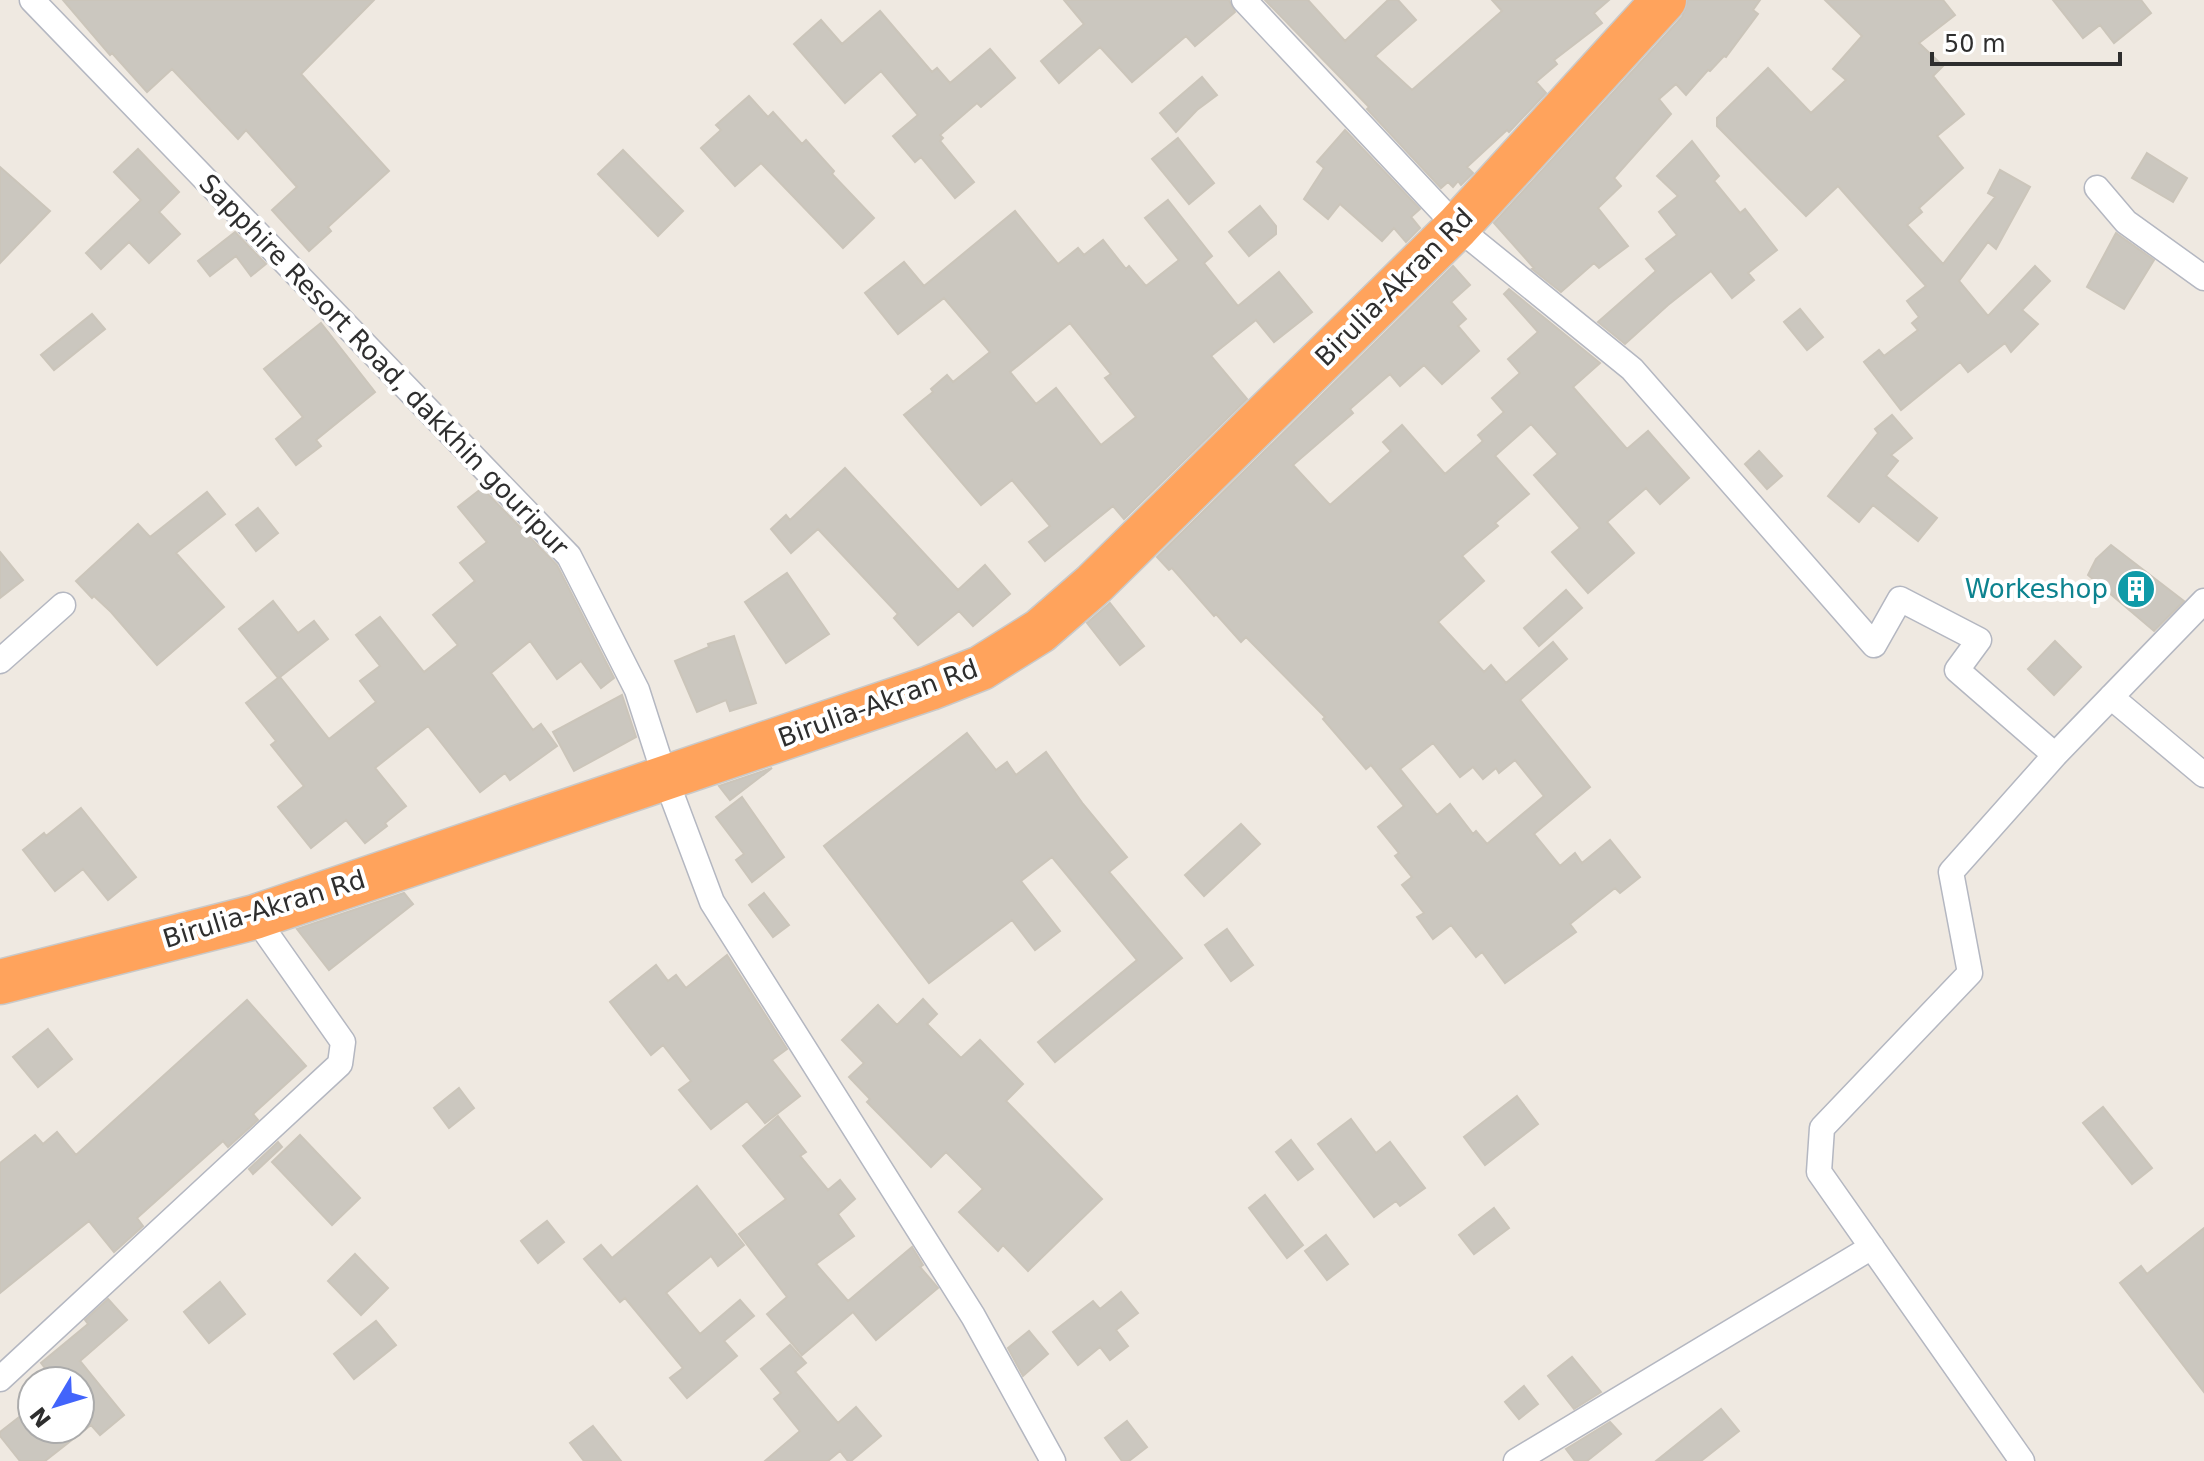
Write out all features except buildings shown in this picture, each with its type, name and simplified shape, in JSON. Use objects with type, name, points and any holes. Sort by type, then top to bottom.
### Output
[{"type":"highway","name":"Birulia-Akran Rd","points":[[0,982],[255,917],[981,668],[1040,631],[1094,584],[1457,227],[1664,0]]},
{"type":"street","name":"Sapphire Resort Road, dakkhin gouripur","points":[[32,0],[569,556],[637,690],[665,777],[712,902],[973,1316],[1053,1461]]},
{"type":"street","points":[[1244,0],[1457,227],[1632,369],[1874,645],[1900,599],[1979,640],[1957,670],[2055,755]]},
{"type":"street","points":[[2097,188],[2126,222],[2204,278]]},
{"type":"street","points":[[2022,1461],[1819,1172],[1822,1128],[1970,973],[1951,872],[2055,755],[2204,601]]},
{"type":"street","points":[[0,661],[63,605]]},
{"type":"street","points":[[2111,697],[2204,775]]},
{"type":"street","points":[[0,1379],[340,1064],[343,1042],[255,917]]},
{"type":"street","points":[[1516,1461],[1872,1247]]},
{"type":"place","name":"Workeshop","points":[[2136,589]]}]
